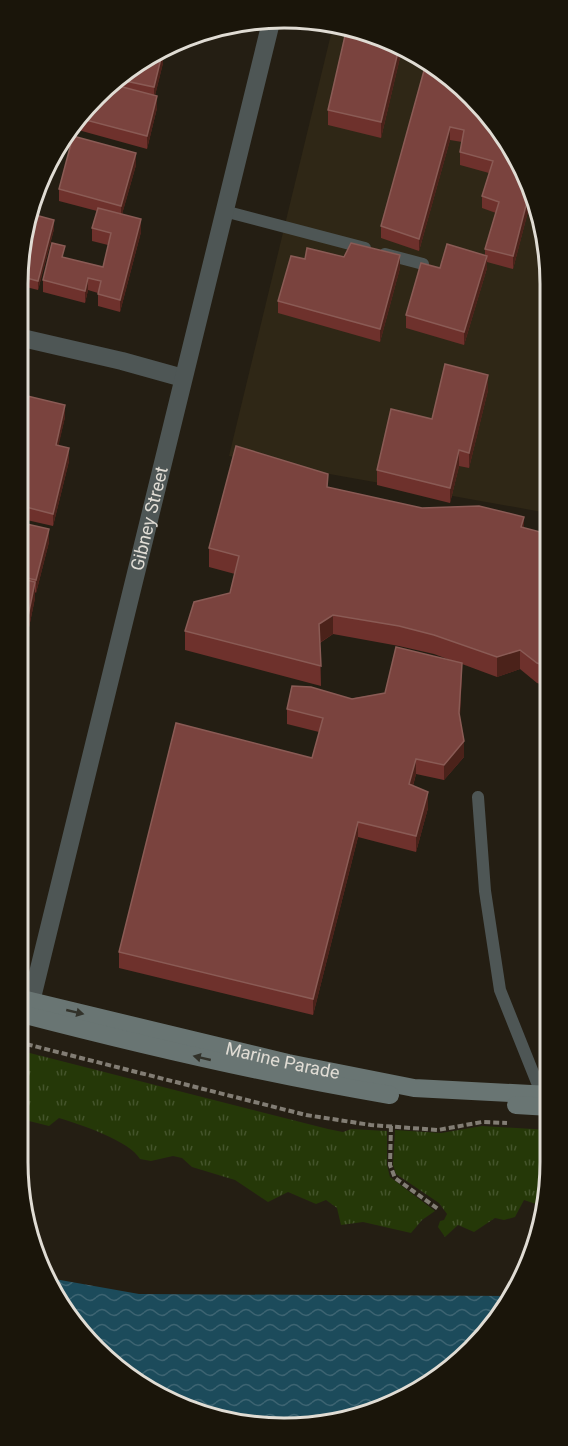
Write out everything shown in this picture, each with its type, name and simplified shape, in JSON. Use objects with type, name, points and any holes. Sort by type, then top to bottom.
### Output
[{"type":"main road","name":"Marine Parade","points":[[28,1008],[169,1050],[329,1085],[400,1097],[540,1101]]},
{"type":"street","name":"Gibney Street","points":[[28,987],[269,29]]},
{"type":"street","points":[[28,339],[183,378]]},
{"type":"lane","points":[[224,210],[423,264]]},
{"type":"lane","points":[[478,797],[485,891],[500,990],[540,1084]]},
{"type":"path","points":[[28,1045],[306,1115],[438,1130],[482,1122],[516,1124]]},
{"type":"path","points":[[391,1126],[390,1165],[395,1178],[438,1209]]},
{"type":"shaded area","points":[[331,33],[350,37],[397,55],[440,81],[465,103],[487,128],[520,186],[535,234],[539,267],[540,512],[229,456]]},
{"type":"green space","points":[[28,1053],[328,1129],[343,1132],[351,1129],[387,1131],[387,1165],[390,1177],[435,1211],[422,1220],[411,1233],[363,1222],[341,1225],[337,1208],[326,1200],[316,1204],[288,1192],[268,1202],[235,1180],[192,1167],[182,1158],[173,1156],[151,1161],[140,1159],[126,1146],[79,1124],[59,1118],[49,1126],[29,1121]]},
{"type":"green space","points":[[482,1126],[540,1129],[536,1204],[524,1200],[515,1217],[504,1220],[495,1218],[474,1232],[458,1225],[445,1237],[438,1227],[447,1214],[439,1203],[396,1174],[393,1165],[395,1130],[441,1133]]},
{"type":"water","points":[[57,1279],[139,1294],[501,1296],[487,1318],[465,1343],[440,1365],[412,1383],[382,1398],[350,1409],[334,1413],[284,1418],[234,1413],[218,1409],[186,1398],[156,1383],[128,1365],[103,1343],[81,1318]]},
{"type":"building","points":[[345,36],[397,55],[381,122],[328,110]]},
{"type":"building","points":[[160,61],[154,87],[128,81]]},
{"type":"building","points":[[424,71],[440,81],[465,103],[487,128],[513,171],[526,204],[513,256],[485,249],[499,202],[482,196],[493,161],[460,152],[464,130],[450,127],[419,239],[381,226]]},
{"type":"building","points":[[122,87],[157,96],[147,136],[88,121]]},
{"type":"building","points":[[75,137],[136,153],[121,206],[59,189],[71,144]]},
{"type":"building","points":[[98,208],[141,219],[120,300],[98,294],[101,281],[88,278],[85,291],[43,280],[52,243],[65,246],[62,257],[103,267],[111,233],[92,228]]},
{"type":"building","points":[[38,216],[54,220],[38,281],[28,278],[33,234]]},
{"type":"building","points":[[351,243],[400,255],[380,329],[278,301],[291,256],[305,259],[307,248],[344,257]]},
{"type":"building","points":[[447,244],[487,256],[464,332],[406,315],[421,263],[440,268]]},
{"type":"building","points":[[445,364],[488,375],[469,453],[459,450],[450,488],[377,470],[391,409],[432,419]]},
{"type":"building","points":[[28,396],[65,405],[56,445],[69,448],[53,514],[28,508]]},
{"type":"building","points":[[236,446],[328,474],[327,487],[422,508],[479,506],[524,517],[521,527],[540,532],[540,664],[520,650],[497,657],[434,635],[399,626],[333,615],[319,624],[321,666],[185,631],[194,602],[230,593],[239,556],[209,548]]},
{"type":"building","points":[[28,524],[49,529],[36,580],[28,578]]},
{"type":"building","points":[[28,580],[35,582],[28,616]]},
{"type":"building","points":[[396,647],[462,663],[459,713],[464,741],[444,765],[416,759],[409,784],[428,792],[416,836],[358,822],[313,999],[119,952],[176,723],[312,758],[323,718],[287,709],[292,686],[311,687],[352,699],[385,693]]}]
